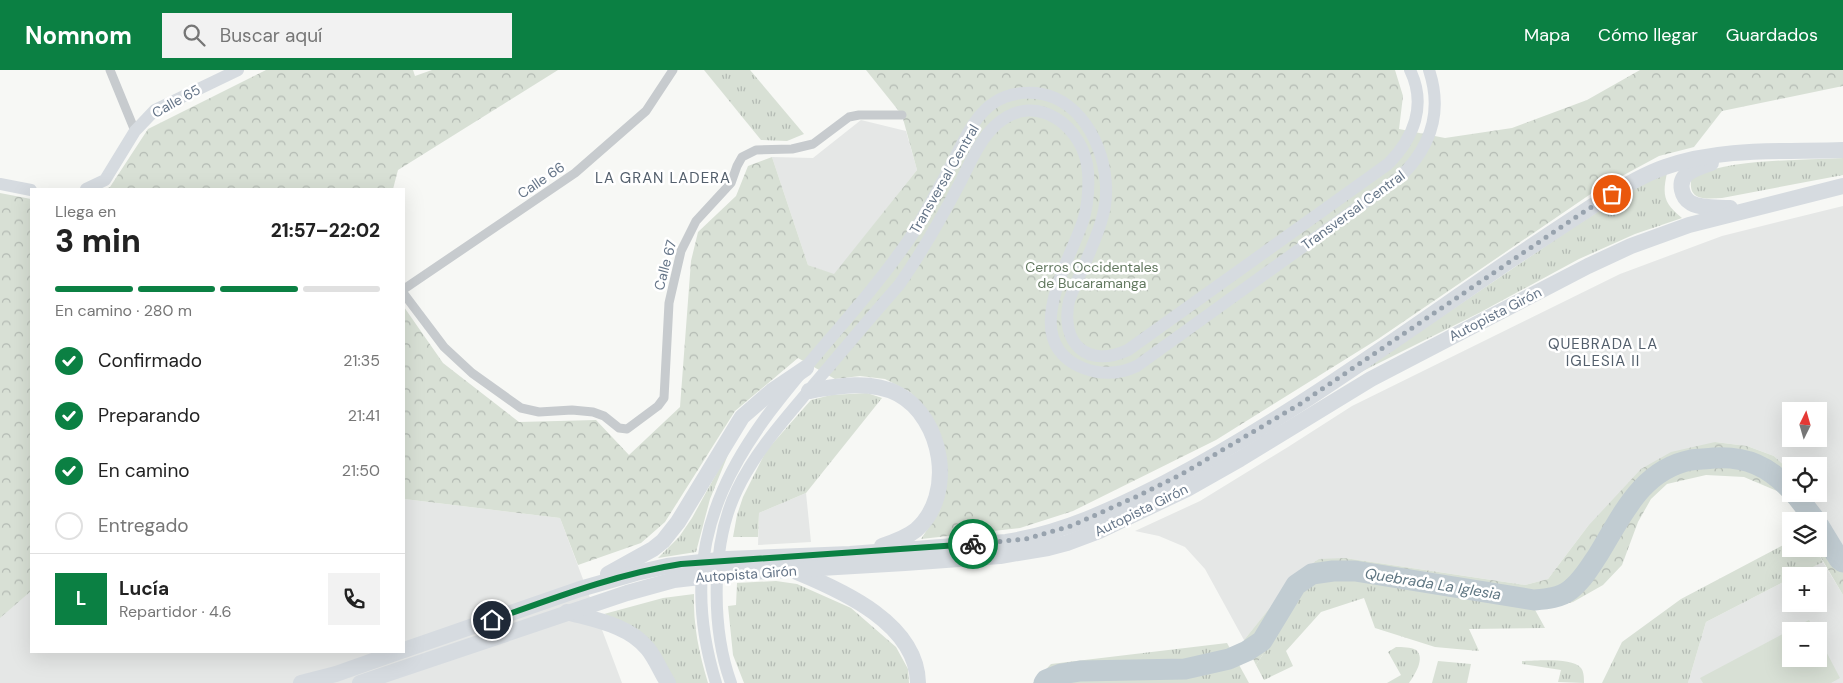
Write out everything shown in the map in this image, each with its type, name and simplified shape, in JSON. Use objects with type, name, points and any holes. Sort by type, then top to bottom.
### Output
[{"type":"highway","name":"Autopista Girón","points":[[405,650],[580,590],[636,573],[681,564],[1006,542],[1026,539],[1071,526],[1182,474],[1278,417],[1622,188],[1664,168],[1689,159],[1741,153],[1843,150]]},
{"type":"highway","points":[[1741,153],[1687,173],[1683,177],[1682,188],[1687,199],[1696,205],[1746,210]]},
{"type":"highway","name":"Autopista Girón","points":[[360,683],[567,612],[647,586],[674,580],[735,573],[793,571],[1000,556],[1048,548],[1086,536],[1186,488],[1240,459],[1371,378],[1582,269],[1659,235],[1702,221],[1843,186]]},
{"type":"highway","points":[[580,590],[653,549],[663,541],[678,522],[742,417],[772,391],[806,368]]},
{"type":"highway","points":[[809,391],[844,385],[858,385],[898,394],[920,412],[929,426],[939,458],[940,475],[937,492],[932,508],[917,529],[901,539],[850,554]]},
{"type":"highway","points":[[793,571],[853,598],[885,622],[902,640],[912,656],[918,683]]},
{"type":"highway","points":[[567,612],[603,622],[637,638],[648,649],[668,683]]},
{"type":"highway","name":"Autopista Girón","points":[[301,683],[336,674],[396,653]]},
{"type":"main road","name":"Calle 65","points":[[88,188],[105,180],[134,131],[144,119],[162,105],[238,70]]},
{"type":"main road","name":"Transversal Central","points":[[716,683],[706,647],[702,606],[705,548],[715,508],[730,472],[763,419],[882,278],[910,239],[975,122],[985,110],[996,101],[1023,93],[1038,93],[1052,97],[1066,104],[1081,116],[1096,143],[1102,159],[1105,178],[1106,197],[1104,214],[1069,301],[1066,315],[1067,328],[1071,339],[1077,345],[1086,352],[1098,356],[1112,356],[1128,350],[1388,164],[1409,140],[1415,124],[1418,107],[1417,89],[1410,70]]},
{"type":"main road","name":"Transversal Central","points":[[731,683],[721,643],[717,605],[721,548],[730,506],[741,482],[771,436],[899,285],[935,230],[976,151],[993,129],[1008,116],[1021,111],[1036,110],[1048,113],[1064,124],[1078,142],[1088,169],[1087,204],[1083,220],[1052,302],[1050,314],[1052,334],[1062,354],[1078,366],[1097,373],[1120,372],[1137,366],[1400,177],[1415,162],[1426,145],[1433,124],[1434,94],[1429,70]]},
{"type":"main road","points":[[0,184],[30,190]]},
{"type":"street","points":[[110,70],[134,131]]},
{"type":"street","name":"Calle 66","points":[[405,288],[575,174],[646,111],[673,70]]},
{"type":"street","name":"Calle 67","points":[[405,295],[444,347],[472,373],[513,404],[530,411],[572,410],[593,412],[604,416],[619,428],[630,428],[658,406],[664,398],[669,303],[681,251],[696,221],[731,183],[736,166],[742,157],[756,150],[792,149],[813,144],[849,117],[859,115],[902,115]]},
{"type":"shaded area","points":[[861,120],[906,131],[917,170],[834,275],[808,265],[772,157],[813,158]]},
{"type":"shaded area","points":[[1843,206],[1843,548],[1840,547],[1827,525],[1827,512],[1819,512],[1813,502],[1827,502],[1827,457],[1782,457],[1782,464],[1774,456],[1747,446],[1715,442],[1588,526],[1548,579],[1525,585],[1345,558],[1297,575],[1244,640],[1205,569],[1185,547],[1159,536],[1135,531],[1200,501],[1352,406],[1620,274],[1722,236]]},
{"type":"shaded area","points":[[806,493],[811,542],[758,545],[759,513]]},
{"type":"shaded area","points":[[405,499],[560,518],[622,683],[0,683],[0,595],[30,578],[30,653],[405,653]]},
{"type":"shaded area","points":[[1823,562],[1826,567],[1813,567]]},
{"type":"shaded area","points":[[1827,569],[1843,595],[1843,683],[1688,683],[1706,622],[1782,583],[1782,612],[1827,612]]},
{"type":"green space","points":[[266,70],[413,70],[415,76],[432,70],[558,70],[398,170],[393,188],[108,188],[148,129]]},
{"type":"green space","points":[[704,70],[750,70],[804,134],[787,141],[761,140]]},
{"type":"green space","name":"Cerros Occidentales de Bucaramanga","points":[[866,70],[1395,70],[1403,96],[1399,129],[1445,138],[1512,128],[1587,100],[1640,70],[1843,70],[1843,86],[1722,111],[1694,147],[1659,156],[1598,189],[1378,339],[1216,440],[1073,511],[1020,528],[921,539],[940,510],[946,482],[928,411],[910,392],[885,379],[860,376],[835,379],[798,358],[735,411],[665,522],[641,543],[578,565],[560,518],[405,499],[405,308],[443,363],[519,422],[596,420],[629,455],[680,407],[691,261],[698,232],[736,196],[748,166],[772,157],[808,265],[834,274],[917,170],[902,115]]},
{"type":"green space","points":[[1843,158],[1843,175],[1722,198],[1698,197],[1692,190],[1692,176],[1728,166],[1766,161]]},
{"type":"green space","points":[[1667,173],[1666,198],[1671,208],[1682,218],[1635,234],[1579,259],[1479,313],[1357,374],[1568,231],[1641,184]]},
{"type":"green space","points":[[0,193],[30,199],[30,592],[0,618]]},
{"type":"green space","points":[[867,393],[882,398],[806,493],[759,513],[758,537],[733,537],[743,497],[766,451],[811,400],[831,395]]},
{"type":"green space","points":[[1715,442],[1747,446],[1774,456],[1782,464],[1782,496],[1777,491],[1744,477],[1706,475],[1667,484],[1651,499],[1638,522],[1622,565],[1603,585],[1573,602],[1545,609],[1360,580],[1322,579],[1312,583],[1305,589],[1256,665],[1244,640],[1297,574],[1319,559],[1345,558],[1525,585],[1548,579],[1588,526],[1641,469],[1671,452]]},
{"type":"green space","points":[[732,445],[710,499],[696,552],[658,558],[679,537],[692,518]]},
{"type":"green space","points":[[1788,502],[1813,502],[1819,512],[1796,512]]},
{"type":"green space","points":[[1827,525],[1840,547],[1843,548],[1843,595],[1821,557],[1827,557]]},
{"type":"green space","points":[[1782,546],[1782,557],[1820,557],[1823,562],[1813,567],[1782,567],[1782,583],[1706,622],[1688,683],[1602,683],[1622,642],[1681,599]]},
{"type":"green space","points":[[1336,578],[1360,580],[1534,608],[1545,628],[1469,629],[1479,651],[1435,647],[1375,628],[1364,598],[1321,612],[1286,651],[1293,666],[1264,680],[1256,665],[1305,589],[1320,581]]},
{"type":"green space","points":[[776,581],[797,584],[851,608],[896,647],[908,669],[909,683],[744,683],[733,655],[728,606],[736,605],[737,583]]},
{"type":"green space","points":[[694,594],[694,617],[697,639],[708,683],[676,683],[628,624],[604,614],[663,598]]},
{"type":"green space","points":[[1782,634],[1782,667],[1827,667],[1827,653],[1840,678],[1831,683],[1703,683],[1700,678]]},
{"type":"green space","points":[[1227,643],[1249,683],[1033,683],[1051,664]]},
{"type":"green space","points":[[1396,647],[1412,648],[1419,653],[1418,667],[1409,683],[1387,683],[1401,675],[1388,652]]},
{"type":"green space","points":[[1553,660],[1570,662],[1583,671],[1584,683],[1558,682],[1561,670],[1522,664],[1522,661]]},
{"type":"green space","points":[[1438,661],[1471,664],[1467,683],[1432,683]]},
{"type":"waterway","name":"Quebrada La Iglesia","points":[[1044,683],[1046,680],[1061,674],[1080,671],[1185,669],[1229,659],[1247,651],[1262,641],[1296,585],[1312,574],[1333,571],[1355,571],[1534,600],[1548,599],[1566,593],[1582,578],[1635,497],[1646,484],[1674,465],[1691,460],[1737,459],[1766,469],[1782,481]]},
{"type":"waterway","name":"Quebrada La Iglesia","points":[[1801,502],[1809,512]]},
{"type":"waterway","name":"Quebrada La Iglesia","points":[[1827,539],[1839,559],[1843,562]]},
{"type":"way so far","points":[[973,544],[1026,539],[1071,526],[1182,474],[1300,404],[1612,194]]},
{"type":"district","name":"LA GRAN LADERA","points":[[663,178]]},
{"type":"district","name":"QUEBRADA LA IGLESIA II","points":[[1603,352]]},
{"type":"route","points":[[492,620],[636,573],[681,564],[850,554],[973,544]]}]
